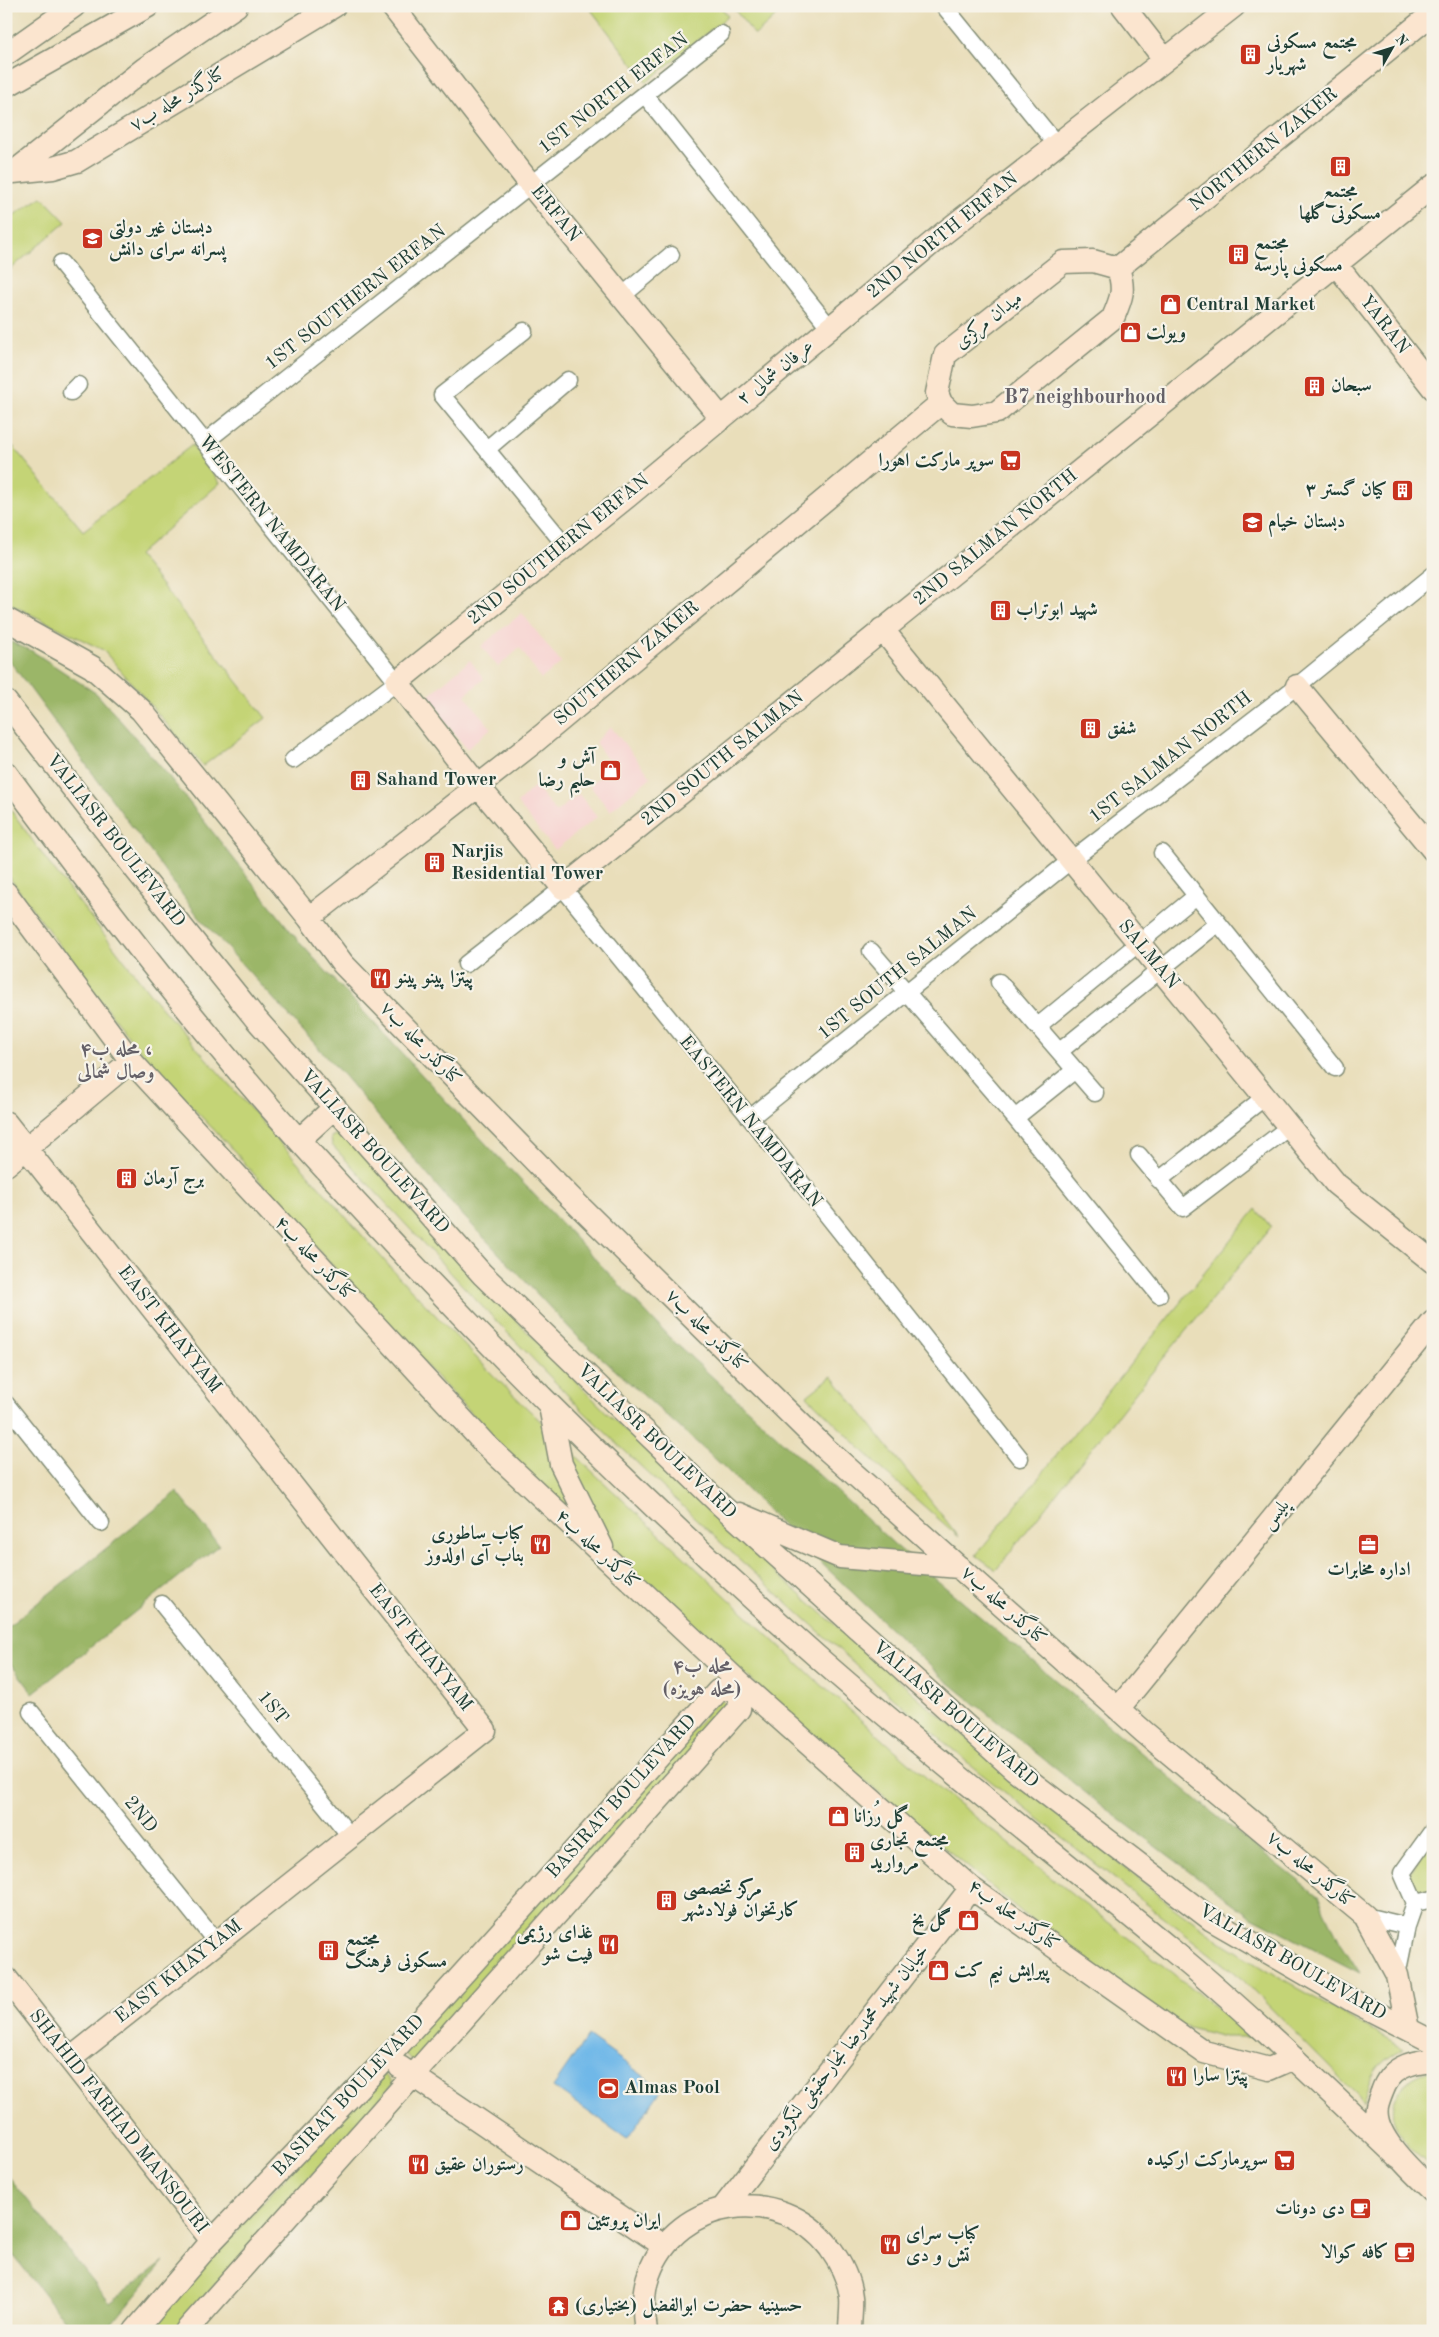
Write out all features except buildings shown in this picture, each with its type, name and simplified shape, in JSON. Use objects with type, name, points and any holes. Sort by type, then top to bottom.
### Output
[{"type":"street","points":[[6,54],[74,6]]},
{"type":"street","points":[[6,86],[148,6]]},
{"type":"street","points":[[10,176],[144,69],[236,6]]},
{"type":"street","name":"کنارگذر محله ب۷","points":[[10,176],[53,168],[77,161],[334,6]]},
{"type":"street","name":"ERFAN","points":[[392,6],[531,185],[721,418]]},
{"type":"street","points":[[944,6],[1057,145]]},
{"type":"street","points":[[1123,6],[1165,60]]},
{"type":"street","name":"2ND NORTH ERFAN","points":[[830,328],[944,233],[1234,6]]},
{"type":"street","name":"NORTHERN ZAKER","points":[[1118,268],[1433,13]]},
{"type":"street","name":"1ST NORTH ERFAN","points":[[531,185],[722,34]]},
{"type":"street","points":[[645,95],[830,328]]},
{"type":"street","name":"1ST SOUTHERN ERFAN","points":[[205,442],[531,185]]},
{"type":"street","name":"2ND SALMAN NORTH","points":[[882,629],[1433,186]]},
{"type":"street","points":[[622,296],[671,255]]},
{"type":"street","name":"میدان مرکزی","points":[[941,404],[937,393],[946,354],[1063,262],[1093,261],[1118,268]]},
{"type":"street","name":"WESTERN NAMDARAN","points":[[61,263],[122,350],[205,442],[479,787]]},
{"type":"street","name":"YARAN","points":[[1335,263],[1433,388]]},
{"type":"street","points":[[941,404],[952,414],[972,416],[997,412],[1113,318],[1121,299],[1124,285],[1118,268]]},
{"type":"street","name":"عرفان شمالی ۲","points":[[721,418],[830,328]]},
{"type":"street","points":[[524,331],[442,395],[565,545]]},
{"type":"street","points":[[487,449],[568,380]]},
{"type":"street","name":"SOUTHERN ZAKER","points":[[309,918],[479,787],[941,404]]},
{"type":"street","name":"2ND SOUTHERN ERFAN","points":[[397,682],[721,418]]},
{"type":"street","name":"1ST SALMAN NORTH","points":[[1070,861],[1297,686],[1433,575]]},
{"type":"street","name":"کنارگذر محله ب۷","points":[[6,619],[92,667],[141,710],[309,918],[343,964],[570,1197],[825,1448],[1118,1708],[1365,1916],[1396,1975],[1408,2030]]},
{"type":"street","name":"SALMAN","points":[[882,629],[1336,1184],[1433,1262]]},
{"type":"street","name":"2ND SOUTH SALMAN","points":[[563,888],[882,629]]},
{"type":"street","points":[[292,760],[397,682]]},
{"type":"street","points":[[1297,686],[1433,850]]},
{"type":"street","name":"VALIASR BOULEVARD","points":[[6,702],[137,871],[250,1012],[482,1274],[722,1506],[1014,1769],[1196,1908],[1212,1920],[1352,2001],[1433,2042]]},
{"type":"street","points":[[6,773],[105,907],[226,1056],[299,1140],[457,1311],[550,1406],[695,1546],[830,1668],[984,1800],[1175,1952],[1265,2030],[1433,2191]]},
{"type":"street","name":"EASTERN NAMDARAN","points":[[479,787],[750,1118],[1020,1458]]},
{"type":"street","points":[[1162,853],[1335,1068]]},
{"type":"street","name":"1ST SOUTH SALMAN","points":[[750,1118],[1070,861]]},
{"type":"street","points":[[466,964],[563,888]]},
{"type":"street","name":"کنارگذر محله ب۴","points":[[6,893],[131,1061],[485,1444],[742,1685],[971,1888],[1204,2052],[1269,2069],[1294,2058]]},
{"type":"street","points":[[1038,1026],[1196,896]]},
{"type":"street","points":[[1060,1051],[1218,923]]},
{"type":"street","points":[[871,951],[1015,1118],[1159,1296]]},
{"type":"street","points":[[999,982],[1095,1093]]},
{"type":"street","points":[[6,1165],[131,1061]]},
{"type":"street","points":[[1015,1118],[1075,1070]]},
{"type":"street","points":[[1159,1180],[1265,1097]]},
{"type":"street","points":[[299,1140],[335,1107]]},
{"type":"street","points":[[6,1123],[27,1149]]},
{"type":"street","points":[[1139,1155],[1183,1208],[1289,1127]]},
{"type":"street","name":"EAST KHAYYAM","points":[[27,1149],[485,1730],[70,2059]]},
{"type":"street","name":"پلیس","points":[[1118,1708],[1433,1322]]},
{"type":"street","points":[[6,1404],[101,1523]]},
{"type":"street","points":[[550,1406],[561,1464],[608,1561]]},
{"type":"street","points":[[722,1506],[840,1557],[959,1567]]},
{"type":"street","name":"1ST","points":[[162,1604],[351,1836]]},
{"type":"street","name":"BASIRAT BOULEVARD","points":[[135,2331],[212,2241],[387,2058],[718,1691],[742,1685],[739,1709],[411,2075],[186,2331]]},
{"type":"street","name":"2ND","points":[[31,1712],[217,1943]]},
{"type":"street","points":[[1396,1975],[1407,1926],[1415,1903],[1402,1873],[1433,1830]]},
{"type":"street","name":"خیابان شهید محمدرضا نجارحقیقی لنگرودی","points":[[723,2208],[971,1888]]},
{"type":"street","points":[[1415,1903],[1433,1899]]},
{"type":"street","points":[[1365,1916],[1407,1926]]},
{"type":"street","name":"SHAHID FARHAD MANSOURI","points":[[6,1978],[212,2241]]},
{"type":"street","points":[[387,2058],[664,2246]]},
{"type":"street","points":[[1399,2158],[1380,2127],[1376,2108],[1384,2085],[1395,2070],[1417,2062],[1433,2060]]},
{"type":"street","points":[[646,2331],[643,2307],[649,2275],[664,2246],[681,2229],[694,2220],[723,2208],[757,2206],[791,2215],[820,2235],[840,2263],[851,2296],[850,2331]]},
{"type":"shaded area","points":[[522,613],[561,663],[541,679],[520,648],[498,667],[481,646]]},
{"type":"shaded area","points":[[470,660],[484,679],[465,695],[491,728],[467,749],[426,698]]},
{"type":"shaded area","points":[[611,727],[651,777],[610,811],[590,786],[611,765],[595,742]]},
{"type":"shaded area","points":[[535,786],[556,812],[579,794],[597,817],[555,850],[517,803]]},
{"type":"green space","points":[[588,6],[720,6],[728,16],[647,82]]},
{"type":"green space","points":[[737,6],[783,6],[785,8],[755,35],[734,9]]},
{"type":"green space","points":[[42,197],[66,222],[6,273],[6,220]]},
{"type":"green space","points":[[6,438],[83,531],[192,445],[220,483],[138,555],[266,718],[203,766],[103,650],[6,602]]},
{"type":"green space","points":[[6,640],[32,651],[97,694],[167,774],[300,943],[470,1127],[669,1337],[894,1544],[1209,1810],[1318,1896],[1340,1942],[1360,1973],[1250,1916],[1102,1806],[943,1678],[817,1559],[723,1466],[578,1337],[453,1205],[345,1077],[198,916],[6,656]]},
{"type":"green space","points":[[6,803],[47,861],[159,1005],[398,1276],[493,1375],[597,1476],[816,1680],[930,1781],[1253,2037],[1225,2037],[1181,2026],[1024,1914],[857,1774],[701,1635],[519,1465],[320,1252],[236,1153],[153,1066],[106,1008],[6,873]]},
{"type":"green space","points":[[341,1132],[501,1305],[608,1414],[760,1559],[929,1707],[1168,1903],[1222,1942],[1286,1982],[1404,2048],[1387,2059],[1377,2069],[1363,2101],[1242,1979],[974,1768],[876,1683],[717,1539],[583,1411],[475,1299],[332,1145],[331,1137]]},
{"type":"green space","points":[[1256,1209],[1271,1227],[1144,1382],[996,1570],[976,1555]]},
{"type":"green space","points":[[832,1376],[959,1537],[882,1469],[807,1396]]},
{"type":"green space","points":[[177,1492],[219,1545],[33,1693],[6,1658],[6,1628]]},
{"type":"green space","points":[[720,1699],[730,1709],[415,2062],[401,2051]]},
{"type":"green space","points":[[1433,1839],[1433,1894],[1418,1894],[1408,1875]]},
{"type":"green space","points":[[1433,2070],[1433,2168],[1403,2140],[1392,2112],[1393,2102],[1403,2086],[1411,2079]]},
{"type":"green space","points":[[382,2072],[393,2083],[174,2331],[145,2331]]},
{"type":"green space","points":[[6,2173],[110,2303],[164,2261],[106,2331],[70,2331],[72,2329],[6,2246]]},
{"type":"water","name":"Almas Pool","points":[[588,2036],[662,2089],[627,2139],[553,2087]]},
{"type":"place","name":"مجتمع مسکونی شهریار","points":[[1251,54]]},
{"type":"place","name":"مجتمع مسکونی گلها","points":[[1340,166]]},
{"type":"place","name":"دبستان غیر دولتی پسرانه سرای دانش","points":[[93,239]]},
{"type":"place","name":"مجتمع مسکونی پارسه","points":[[1238,255]]},
{"type":"place","name":"Central Market","points":[[1170,305]]},
{"type":"place","name":"ویولت","points":[[1130,333]]},
{"type":"place","name":"سبحان","points":[[1315,386]]},
{"type":"place","name":"سوپر مارکت اهورا","points":[[1010,461]]},
{"type":"place","name":"کیان گستر ۳","points":[[1403,490]]},
{"type":"place","name":"دبستان خیام","points":[[1252,522]]},
{"type":"place","name":"شهید ابوتراب","points":[[1000,610]]},
{"type":"place","name":"شفق","points":[[1091,729]]},
{"type":"place","name":"آش و حلیم رضا","points":[[611,770]]},
{"type":"place","name":"Sahand Tower","points":[[360,780]]},
{"type":"place","name":"Narjis Residential Tower","points":[[435,863]]},
{"type":"place","name":"پیتزا پینو پینو","points":[[380,978]]},
{"type":"place","name":"برج آرمان","points":[[127,1179]]},
{"type":"place","name":"اداره مخابرات","points":[[1369,1544]]},
{"type":"place","name":"کباب ساطوری بناب آی اولدوز","points":[[540,1545]]},
{"type":"place","name":"گل رُزانا","points":[[838,1817]]},
{"type":"place","name":"مجتمع تجاری مروارید","points":[[854,1852]]},
{"type":"place","name":"مرکز تخصصی کارتخوان فولادشهر","points":[[667,1900]]},
{"type":"place","name":"گل یخ","points":[[968,1920]]},
{"type":"place","name":"غذای رژیمی فیت شو","points":[[609,1944]]},
{"type":"place","name":"مجتمع مسکونی فرهنگ","points":[[329,1951]]},
{"type":"place","name":"پیرایش نیم کت","points":[[938,1971]]},
{"type":"place","name":"پیتزا سارا","points":[[1177,2076]]},
{"type":"place","name":"Almas Pool","points":[[608,2088]]},
{"type":"place","name":"سوپرمارکت ارکیده","points":[[1284,2160]]},
{"type":"place","name":"رستوران عقیق","points":[[418,2165]]},
{"type":"place","name":"دی دونات","points":[[1361,2209]]},
{"type":"place","name":"ایران پروتئین","points":[[571,2221]]},
{"type":"place","name":"کباب سرای تش و دی","points":[[890,2245]]},
{"type":"place","name":"کافه کوالا","points":[[1405,2253]]},
{"type":"place","name":"حسینیه حضرت ابوالفضل (بختیاری)","points":[[559,2306]]},
{"type":"district","name":"B7 neighbourhood","points":[[1085,398]]},
{"type":"district","name":"محله ب۴ ، وصال شمالی","points":[[116,1062]]},
{"type":"district","name":"محله ب۴ (محله هویزه)","points":[[702,1678]]}]
